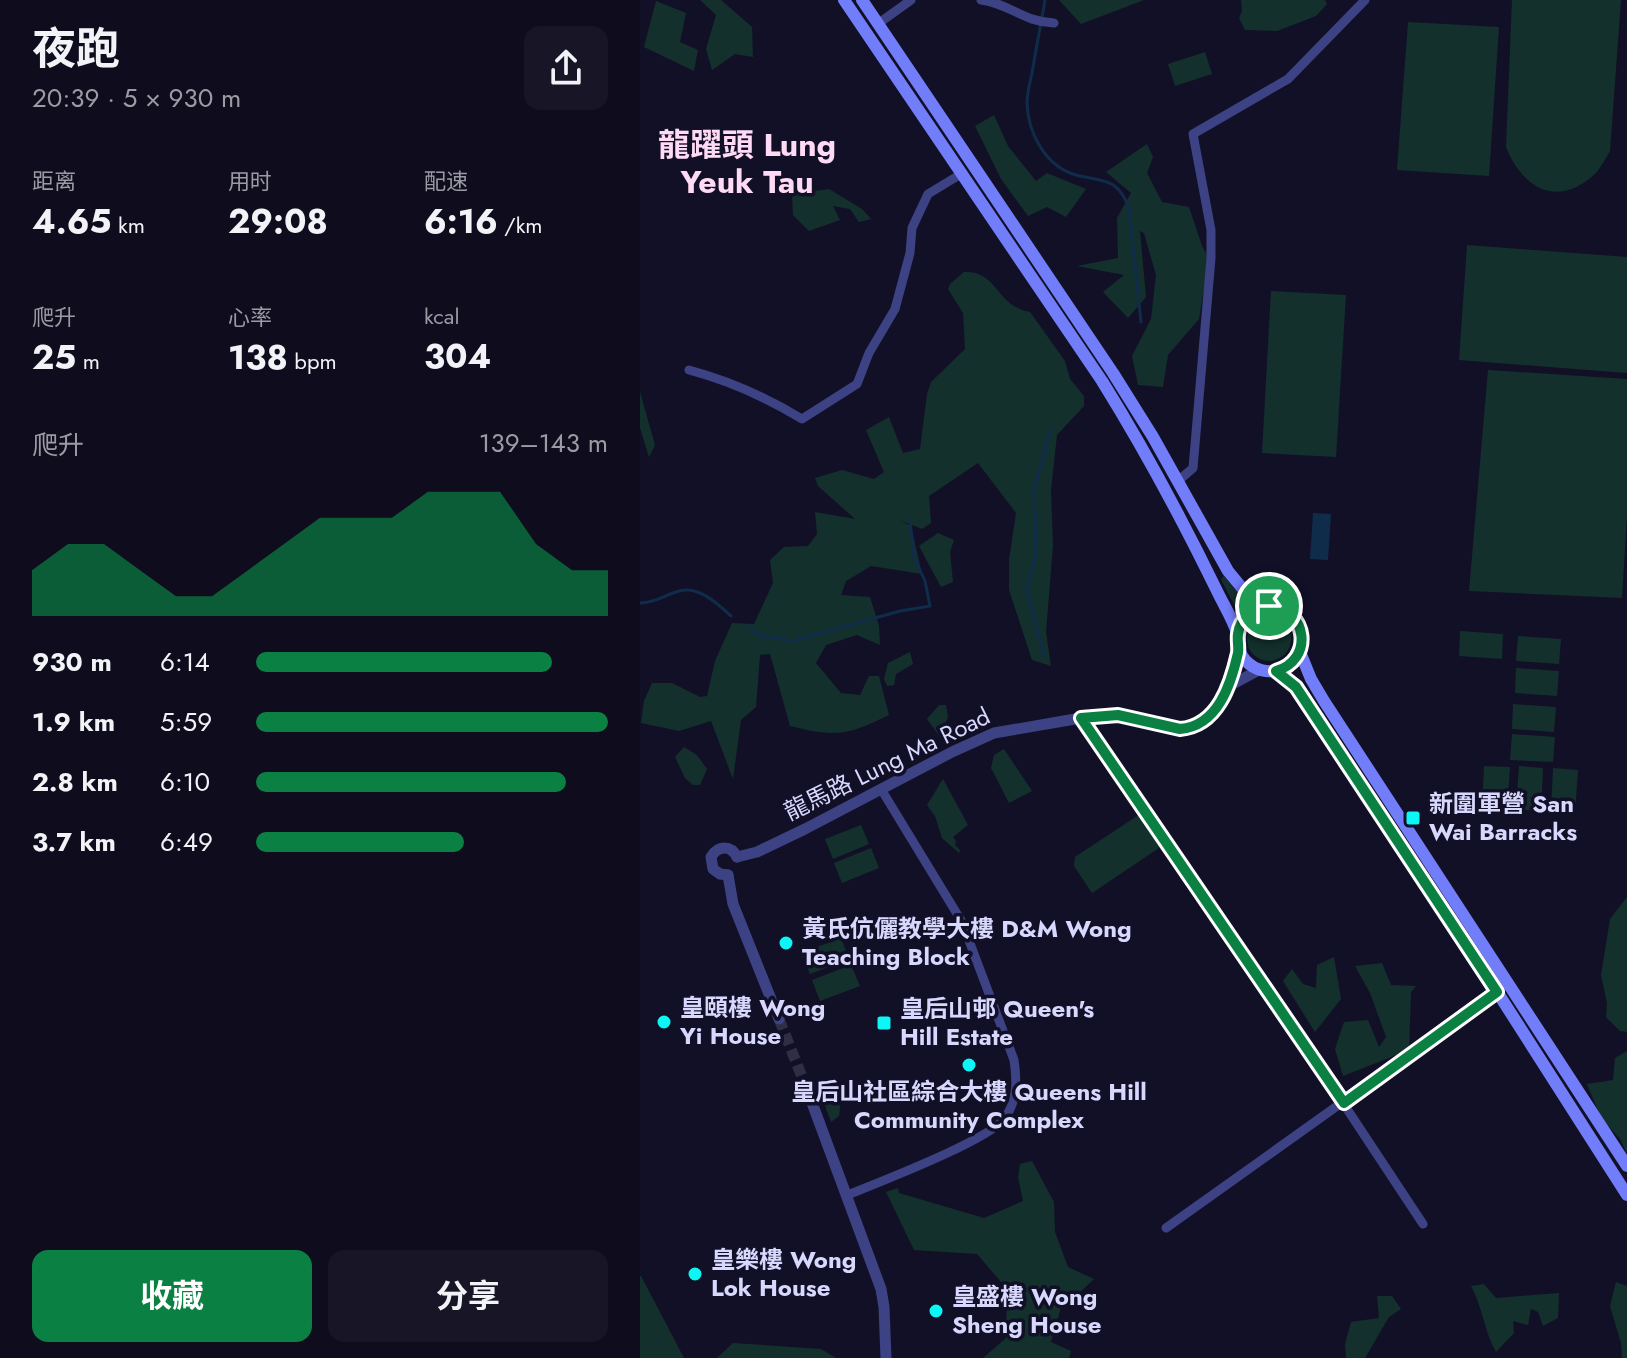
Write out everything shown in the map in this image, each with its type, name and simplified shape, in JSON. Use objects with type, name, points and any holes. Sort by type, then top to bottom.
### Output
[{"type":"main road","points":[[844,0],[1102,381],[1141,444],[1174,503],[1246,661],[1259,670],[1276,671],[1291,664],[1300,652]]},
{"type":"main road","points":[[862,0],[1113,373],[1228,571],[1242,588],[1295,618],[1302,636],[1300,652],[1324,701],[1627,1166]]},
{"type":"main road","points":[[1238,642],[1246,617],[1255,610],[1269,606]]},
{"type":"main road","points":[[1276,671],[1296,687],[1627,1195]]},
{"type":"street","points":[[879,23],[911,0]]},
{"type":"street","points":[[981,0],[1004,5],[1033,22],[1054,23]]},
{"type":"street","points":[[1178,481],[1193,468],[1211,258],[1211,230],[1193,134],[1288,79],[1365,0]]},
{"type":"street","points":[[689,370],[767,398],[802,419],[857,384],[869,353],[895,309],[910,253],[912,228],[928,194],[961,174]]},
{"type":"street","name":"龍馬路 Lung Ma Road","points":[[779,1019],[733,904],[728,875],[713,869],[711,857],[716,850],[724,847],[733,850],[737,857],[757,852],[984,737],[1012,728],[1118,715],[1172,729],[1187,728],[1206,719],[1229,686],[1238,642]]},
{"type":"street","name":"龍馬路 Lung Ma Road","points":[[1229,686],[1259,670]]},
{"type":"street","points":[[1081,718],[1423,1224]]},
{"type":"street","points":[[848,1195],[981,1137],[1002,1122],[1011,1107],[1017,1082],[1014,1060],[962,922],[881,789]]},
{"type":"street","points":[[728,875],[735,870],[737,857]]},
{"type":"street","points":[[1166,1228],[1497,992]]},
{"type":"street","points":[[808,1092],[881,1289],[886,1358]]},
{"type":"green space","points":[[700,0],[721,0],[752,27],[753,57],[735,54],[712,70],[706,49],[716,15]]},
{"type":"green space","points":[[1059,0],[1144,0],[1081,24]]},
{"type":"green space","points":[[1241,0],[1325,0],[1327,4],[1316,16],[1277,31],[1245,30],[1239,18]]},
{"type":"green space","points":[[1512,0],[1621,0],[1610,151],[1596,173],[1568,190],[1555,192],[1532,183],[1513,162],[1506,147]]},
{"type":"green space","points":[[656,1],[686,13],[680,42],[698,50],[694,71],[644,47]]},
{"type":"green space","points":[[1408,22],[1499,27],[1489,176],[1397,170]]},
{"type":"green space","points":[[1205,52],[1212,74],[1175,86],[1168,64]]},
{"type":"green space","points":[[994,115],[1008,146],[1036,181],[1047,173],[1086,189],[1066,217],[1047,207],[1028,216],[1001,179],[975,126]]},
{"type":"green space","points":[[1147,144],[1153,157],[1147,173],[1162,202],[1189,207],[1209,258],[1199,319],[1168,355],[1163,387],[1138,385],[1132,356],[1151,319],[1156,275],[1144,233],[1140,231],[1146,297],[1128,318],[1103,292],[1124,275],[1077,266],[1118,258],[1117,218],[1131,193],[1106,172]]},
{"type":"green space","points":[[829,189],[862,209],[871,219],[859,222],[850,209],[833,206],[840,220],[809,231],[793,215],[792,194]]},
{"type":"green space","points":[[1467,245],[1627,257],[1627,373],[1459,360]]},
{"type":"green space","points":[[964,272],[984,277],[1010,303],[1030,312],[1065,361],[1070,379],[1084,396],[1084,406],[1057,435],[1051,490],[1053,545],[1046,632],[1051,666],[1032,660],[1009,590],[1009,560],[1016,513],[978,463],[929,496],[931,523],[922,529],[899,520],[911,526],[922,574],[871,566],[846,581],[841,595],[870,597],[879,626],[880,645],[857,635],[826,645],[816,663],[841,693],[860,695],[869,676],[879,676],[889,715],[851,731],[830,733],[790,726],[770,654],[760,655],[756,707],[741,720],[733,779],[711,721],[679,731],[641,723],[644,701],[652,683],[672,683],[700,697],[707,696],[715,661],[732,623],[754,624],[773,583],[770,560],[784,547],[808,546],[817,534],[815,512],[855,519],[818,486],[815,478],[842,470],[874,479],[884,472],[866,430],[889,417],[903,453],[920,449],[931,382],[965,349],[963,313],[948,289]]},
{"type":"green space","points":[[1271,291],[1346,295],[1336,457],[1262,453]]},
{"type":"green space","points":[[1488,370],[1627,379],[1627,516],[1622,598],[1469,591]]},
{"type":"green space","points":[[640,392],[655,445],[649,457],[640,428]]},
{"type":"green space","points":[[938,533],[954,540],[950,552],[953,582],[941,587],[919,546]]},
{"type":"green space","points":[[1224,576],[1234,589],[1253,604],[1239,615],[1221,579]]},
{"type":"green space","points":[[1269,617],[1285,623],[1291,639],[1285,655],[1269,661],[1253,655],[1247,639],[1253,623]]},
{"type":"green space","points":[[1460,631],[1503,634],[1502,659],[1459,656]]},
{"type":"green space","points":[[1518,636],[1561,639],[1559,664],[1516,661]]},
{"type":"green space","points":[[910,652],[913,664],[896,674],[894,685],[887,686],[884,679],[888,663]]},
{"type":"green space","points":[[1516,668],[1559,671],[1557,696],[1515,693]]},
{"type":"green space","points":[[1513,704],[1556,707],[1554,732],[1512,729]]},
{"type":"green space","points":[[939,705],[946,705],[948,717],[940,737],[927,719]]},
{"type":"green space","points":[[1512,734],[1555,737],[1553,762],[1510,760]]},
{"type":"green space","points":[[684,747],[697,755],[707,769],[700,785],[693,785],[685,778],[675,757]]},
{"type":"green space","points":[[1004,749],[1032,791],[1009,803],[991,768],[994,755]]},
{"type":"green space","points":[[1484,766],[1510,767],[1507,810],[1482,809]]},
{"type":"green space","points":[[1519,766],[1543,768],[1541,811],[1516,809]]},
{"type":"green space","points":[[1553,768],[1578,770],[1575,813],[1551,812]]},
{"type":"green space","points":[[943,779],[968,825],[953,837],[959,853],[942,838],[935,816],[927,805]]},
{"type":"green space","points":[[1140,814],[1162,846],[1092,893],[1074,866],[1075,857]]},
{"type":"green space","points":[[861,825],[869,844],[833,859],[825,839]]},
{"type":"green space","points":[[871,848],[879,868],[842,883],[834,863]]},
{"type":"green space","points":[[1627,897],[1627,1032],[1620,1031],[1606,1017],[1607,1003],[1601,975],[1610,919]]},
{"type":"green space","points":[[841,938],[849,959],[810,974],[801,953]]},
{"type":"green space","points":[[1334,957],[1341,999],[1315,1032],[1283,981],[1292,969],[1303,984],[1316,988],[1317,965]]},
{"type":"green space","points":[[1382,963],[1391,985],[1416,986],[1411,992],[1409,1050],[1343,1076],[1335,1049],[1344,1022],[1368,1020],[1379,1047],[1386,1037],[1370,993],[1355,966]]},
{"type":"green space","points":[[851,965],[860,986],[820,1001],[812,980]]},
{"type":"green space","points":[[1627,1051],[1627,1154],[1620,1139],[1601,1118],[1587,1084],[1613,1080],[1615,1058]]},
{"type":"green space","points":[[823,1100],[836,1100],[840,1106],[839,1116],[831,1122]]},
{"type":"green space","points":[[1032,1161],[1054,1202],[1055,1232],[1068,1267],[1094,1279],[1075,1297],[1064,1297],[1051,1342],[1071,1351],[1069,1358],[983,1358],[1006,1338],[1007,1289],[977,1254],[914,1250],[886,1192],[898,1188],[899,1193],[984,1218],[1023,1201],[1018,1177],[1020,1164]]},
{"type":"green space","points":[[641,1276],[684,1358],[640,1358]]},
{"type":"green space","points":[[1616,1282],[1627,1286],[1627,1358],[1622,1358],[1610,1306]]},
{"type":"green space","points":[[1484,1284],[1496,1298],[1559,1293],[1558,1318],[1543,1326],[1538,1312],[1531,1309],[1528,1325],[1513,1321],[1514,1333],[1496,1352],[1471,1286]]},
{"type":"green space","points":[[1377,1296],[1392,1296],[1401,1309],[1389,1317],[1365,1358],[1346,1358],[1345,1344],[1351,1322],[1379,1318]]},
{"type":"green space","points":[[733,1343],[821,1349],[836,1358],[717,1358]]},
{"type":"water","points":[[1313,513],[1331,514],[1328,560],[1310,559]]},
{"type":"waterway","points":[[1045,0],[1027,103],[1031,126],[1040,147],[1055,164],[1076,175],[1108,182],[1124,198],[1129,208],[1141,322]]},
{"type":"waterway","points":[[1044,656],[1027,589],[1036,553],[1034,490],[1051,428]]},
{"type":"waterway","points":[[747,626],[760,635],[793,641],[900,611],[930,606],[925,581],[914,557],[910,521]]},
{"type":"waterway","points":[[640,603],[684,590],[706,596],[731,616]]},
{"type":"tunnel","points":[[779,1019],[808,1092]]},
{"type":"place","name":"新圍軍營 San Wai Barracks","points":[[1413,818]]},
{"type":"place","name":"黃氏伉儷教學大樓 D&M Wong Teaching Block","points":[[786,943]]},
{"type":"place","name":"皇頤樓 Wong Yi House","points":[[664,1022]]},
{"type":"place","name":"皇后山邨 Queen's Hill Estate","points":[[884,1023]]},
{"type":"place","name":"皇后山社區綜合大樓 Queens Hill Community Complex","points":[[969,1065]]},
{"type":"place","name":"皇樂樓 Wong Lok House","points":[[695,1274]]},
{"type":"place","name":"皇盛樓 Wong Sheng House","points":[[936,1311]]},
{"type":"district","name":"龍躍頭 Lung Yeuk Tau","points":[[747,164]]},
{"type":"route","points":[[1269,606],[1281,608],[1292,615],[1302,636],[1297,658],[1276,671],[1296,687],[1497,992],[1344,1103],[1081,718],[1118,715],[1172,729],[1187,728],[1206,719],[1229,686],[1239,649],[1238,630],[1243,621],[1255,610],[1269,606]]}]
